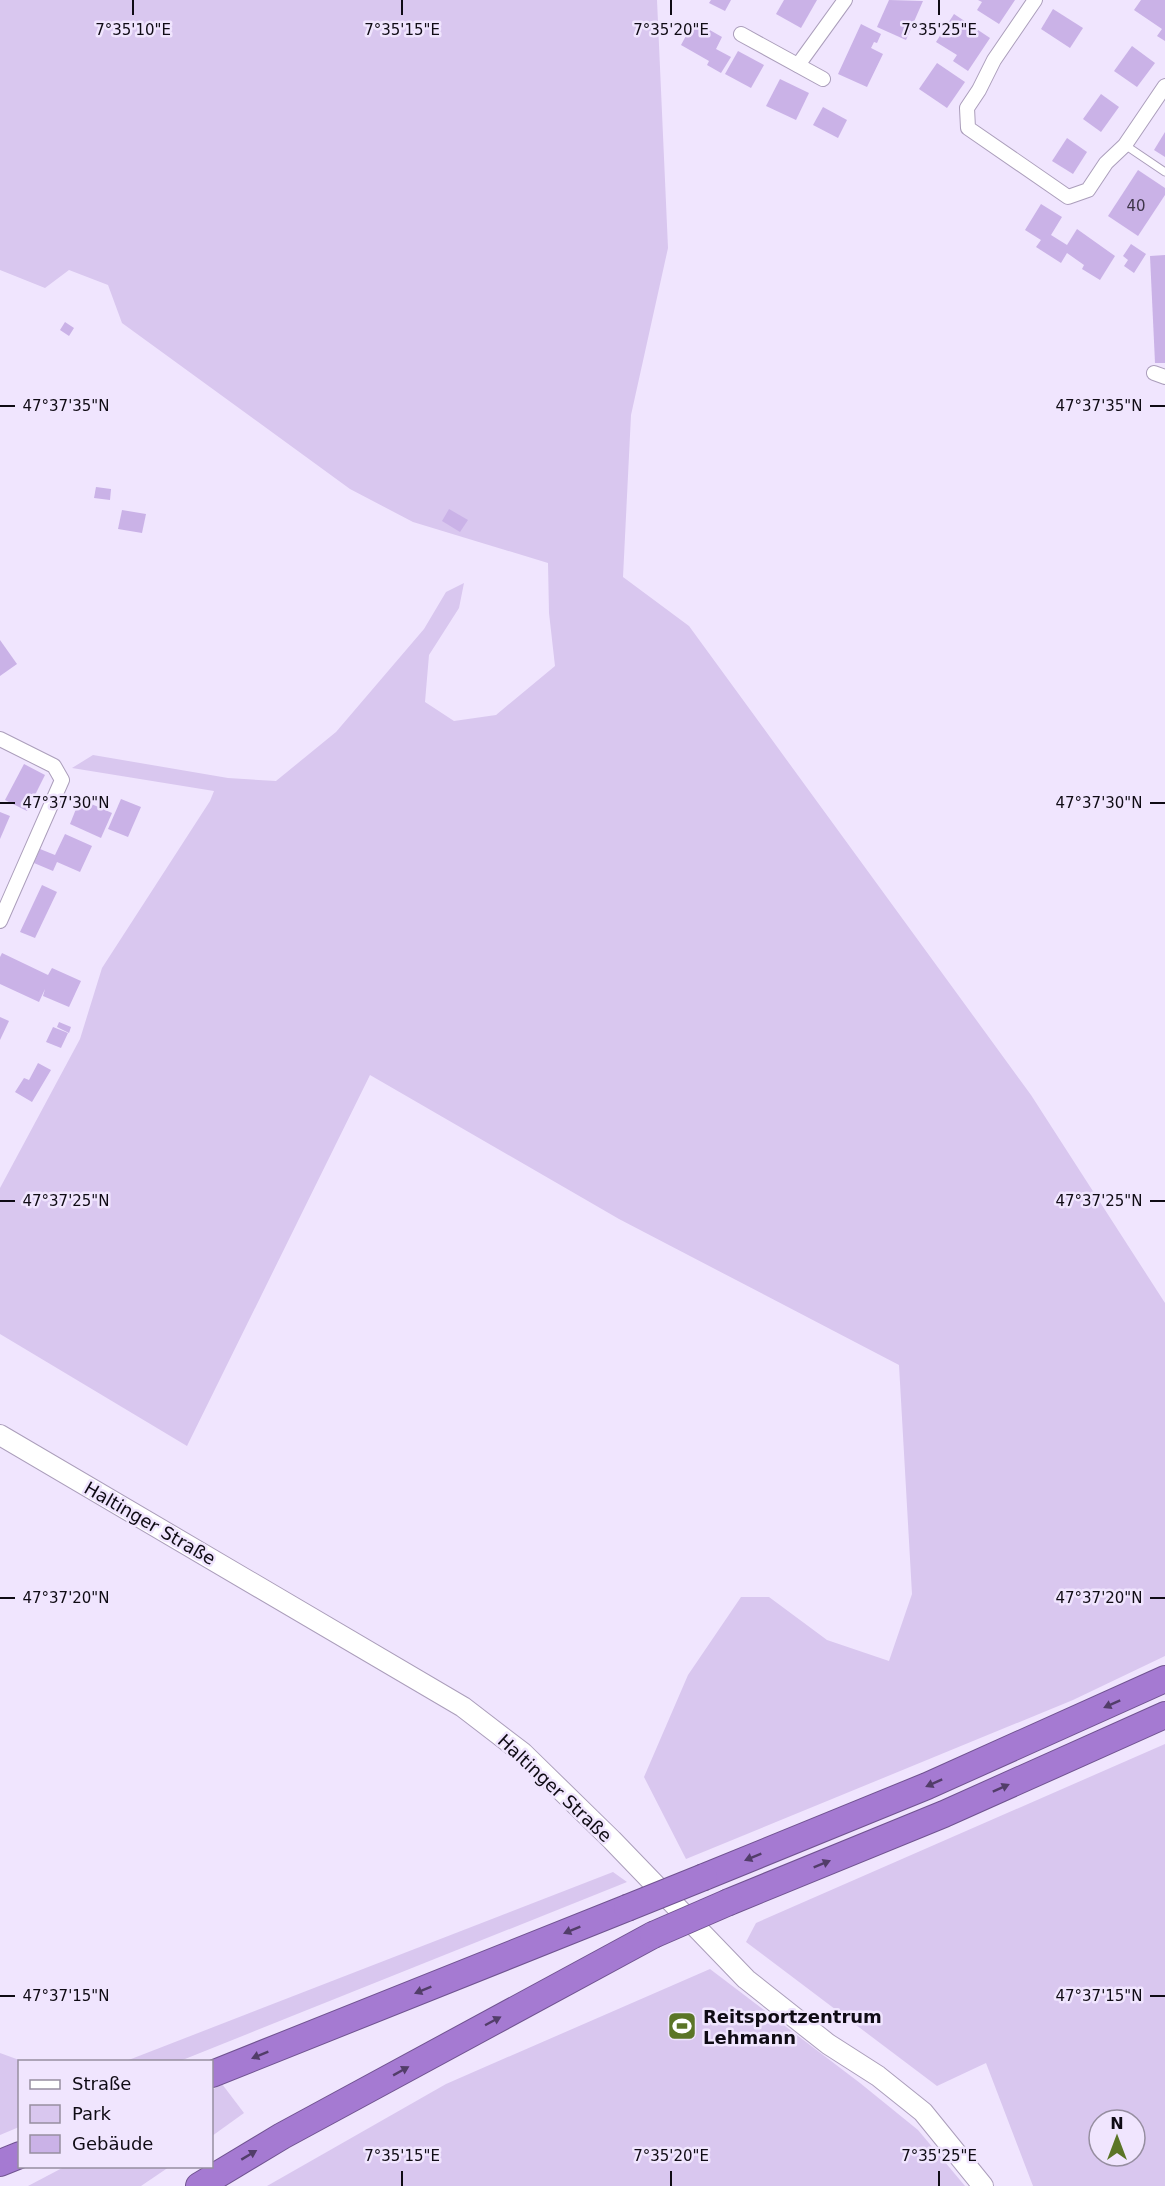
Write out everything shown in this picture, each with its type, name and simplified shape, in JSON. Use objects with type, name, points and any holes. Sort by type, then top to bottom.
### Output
[{"type":"highway","points":[[213,2074],[927,1786],[1165,1679]]},
{"type":"highway","points":[[199,2186],[292,2131],[653,1935],[944,1814],[1165,1715]]},
{"type":"highway","points":[[0,2163],[18,2156]]},
{"type":"street","points":[[798,65],[845,0]]},
{"type":"street","points":[[1035,0],[994,60],[967,108],[968,128],[1068,196],[1088,190],[1106,163],[1125,145],[1165,86]]},
{"type":"street","points":[[741,34],[823,79]]},
{"type":"street","points":[[0,739],[54,766],[62,780],[0,921]]},
{"type":"street","name":"Haltinger Straße","points":[[0,1435],[463,1707],[522,1753],[612,1840],[746,1979],[828,2044],[878,2076],[923,2112],[983,2186]]},
{"type":"lane","points":[[1125,145],[1165,172]]},
{"type":"green space","points":[[0,0],[657,0],[668,248],[631,415],[623,577],[689,626],[1031,1095],[1165,1303],[1165,1656],[1073,1700],[686,1859],[644,1777],[688,1675],[741,1597],[769,1597],[827,1640],[889,1661],[912,1594],[899,1365],[619,1219],[370,1075],[187,1446],[0,1334],[0,1188],[80,1039],[102,968],[210,801],[214,791],[72,768],[93,755],[228,778],[276,781],[336,732],[424,629],[446,592],[464,583],[459,608],[429,655],[425,702],[454,721],[496,715],[555,666],[549,613],[548,563],[413,522],[350,489],[122,323],[108,285],[69,270],[45,288],[0,270]]},
{"type":"green space","points":[[1165,1744],[1165,2186],[1033,2186],[986,2063],[937,2086],[746,1942],[756,1923]]},
{"type":"green space","points":[[613,1872],[627,1882],[182,2060],[129,2060]]},
{"type":"green space","name":"Reitsportzentrum Lehmann","points":[[710,1969],[918,2130],[965,2186],[267,2186],[446,2084]]},
{"type":"green space","points":[[0,2053],[19,2060],[18,2127],[0,2135]]},
{"type":"green space","points":[[222,2084],[244,2113],[213,2135],[213,2089]]},
{"type":"green space","points":[[62,2168],[168,2168],[141,2186],[28,2186]]},
{"type":"building","points":[[711,0],[731,0],[725,11],[709,3]]},
{"type":"building","points":[[784,0],[817,0],[801,28],[776,14]]},
{"type":"building","points":[[889,0],[923,1],[906,40],[877,27]]},
{"type":"building","points":[[978,0],[1015,0],[999,24],[977,10],[982,2]]},
{"type":"building","points":[[1141,0],[1165,0],[1165,41],[1157,36],[1162,29],[1134,10]]},
{"type":"building","points":[[1053,9],[1083,28],[1070,48],[1041,29]]},
{"type":"building","points":[[954,14],[990,38],[968,71],[953,61],[957,55],[936,42]]},
{"type":"building","points":[[694,21],[722,37],[716,49],[731,57],[721,73],[707,65],[709,61],[681,45]]},
{"type":"building","points":[[861,24],[881,34],[877,43],[874,42],[871,48],[883,54],[867,87],[838,74]]},
{"type":"building","points":[[1132,46],[1155,63],[1137,87],[1114,71]]},
{"type":"building","points":[[738,51],[764,65],[751,88],[725,74]]},
{"type":"building","points":[[937,63],[965,82],[947,108],[919,89]]},
{"type":"building","points":[[780,79],[809,93],[796,120],[766,106]]},
{"type":"building","points":[[1101,94],[1119,107],[1101,132],[1083,119]]},
{"type":"building","points":[[823,107],[847,120],[838,138],[813,125]]},
{"type":"building","points":[[1165,132],[1165,157],[1154,150]]},
{"type":"building","points":[[1067,138],[1087,152],[1073,174],[1052,161]]},
{"type":"building","points":[[1138,170],[1165,188],[1165,195],[1138,236],[1108,216]]},
{"type":"building","points":[[1041,204],[1062,217],[1051,235],[1067,245],[1077,229],[1115,256],[1100,280],[1082,269],[1084,265],[1067,253],[1061,263],[1036,247],[1041,240],[1025,230]]},
{"type":"building","points":[[1131,244],[1146,254],[1134,273],[1124,266],[1128,260],[1123,256]]},
{"type":"building","points":[[1165,255],[1165,363],[1155,363],[1150,256]]},
{"type":"building","points":[[65,322],[74,328],[69,336],[60,330]]},
{"type":"building","points":[[96,487],[111,489],[110,500],[94,498]]},
{"type":"building","points":[[449,509],[468,520],[460,532],[442,521]]},
{"type":"building","points":[[122,510],[146,514],[142,533],[118,529]]},
{"type":"building","points":[[0,640],[17,664],[0,676]]},
{"type":"building","points":[[24,764],[45,775],[27,811],[5,800]]},
{"type":"building","points":[[80,799],[112,813],[101,838],[70,824]]},
{"type":"building","points":[[121,799],[141,807],[128,837],[108,829]]},
{"type":"building","points":[[0,812],[10,816],[0,839]]},
{"type":"building","points":[[65,834],[92,846],[80,872],[57,862],[53,871],[34,863],[40,849],[55,855]]},
{"type":"building","points":[[42,885],[57,892],[35,938],[20,932]]},
{"type":"building","points":[[2,953],[48,975],[52,968],[81,981],[69,1007],[43,996],[45,989],[39,1002],[0,984]]},
{"type":"building","points":[[0,1017],[9,1021],[0,1040]]},
{"type":"building","points":[[59,1022],[71,1027],[69,1033],[57,1027]]},
{"type":"building","points":[[53,1027],[68,1033],[61,1048],[46,1042]]},
{"type":"building","points":[[38,1063],[51,1070],[32,1102],[15,1092],[24,1078],[29,1080]]},
{"type":"place","name":"Reitsportzentrum Lehmann","points":[[682,2026]]}]
